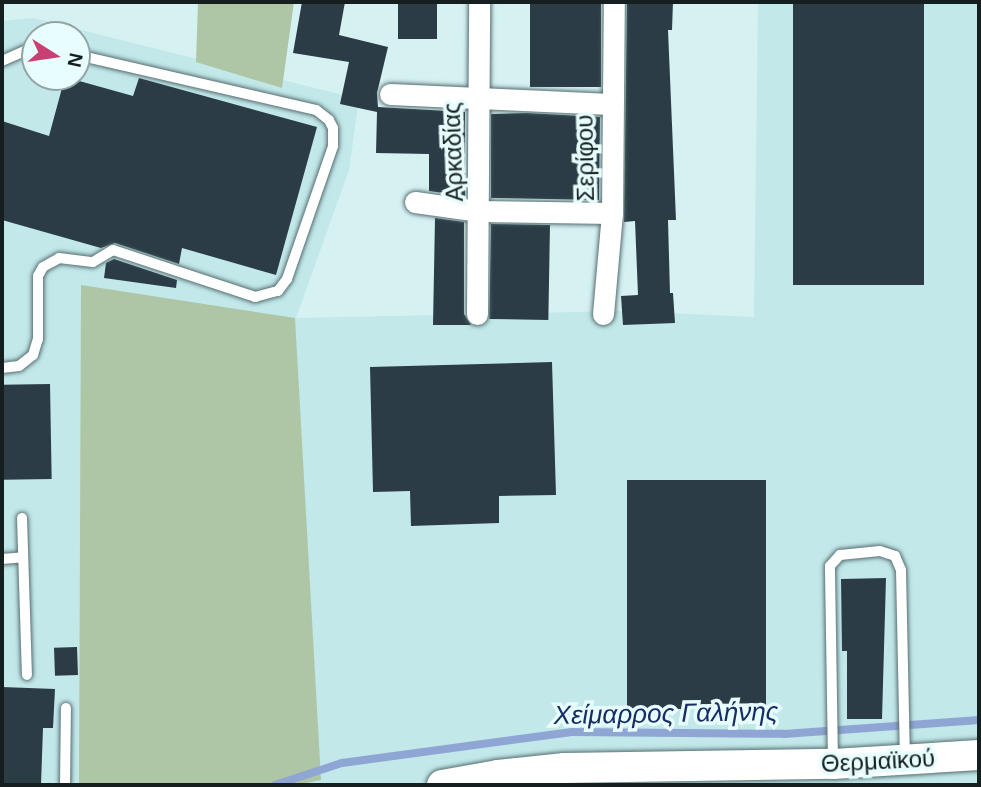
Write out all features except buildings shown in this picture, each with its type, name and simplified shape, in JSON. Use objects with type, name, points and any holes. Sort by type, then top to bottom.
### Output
[{"type":"street","name":"Αρκαδίας","points":[[479,2],[479,211],[612,214]]},
{"type":"street","name":"Σερίφου","points":[[603,314],[612,214],[614,2]]},
{"type":"street","points":[[390,94],[611,104]]},
{"type":"street","points":[[415,202],[479,211],[477,314]]},
{"type":"street","name":"Θερμαϊκού","points":[[442,785],[565,768],[833,764],[979,755]]},
{"type":"lane","points":[[2,61],[21,52]]},
{"type":"lane","points":[[2,368],[19,366],[33,355],[38,339],[38,276],[43,267],[60,258],[93,262],[113,250],[255,297],[278,291],[287,279],[333,146],[333,128],[329,120],[316,110],[91,58]]},
{"type":"lane","points":[[22,518],[27,675]]},
{"type":"lane","points":[[833,764],[830,566],[840,555],[880,551],[895,556],[901,570],[905,760]]},
{"type":"lane","points":[[2,559],[23,557]]},
{"type":"lane","points":[[65,785],[66,708]]},
{"type":"shaded area","points":[[758,2],[979,2],[979,785],[2,785],[2,21],[33,18],[45,21],[21,21],[21,91],[91,91],[91,32],[359,99],[349,170],[296,318],[627,311],[754,317]]},
{"type":"green space","points":[[198,2],[294,2],[282,88],[196,62]]},
{"type":"green space","points":[[81,285],[295,318],[321,780],[296,785],[79,785]]},
{"type":"waterway","name":"Χείμαρρος Γαλήνης","points":[[275,785],[342,763],[572,732],[784,734],[979,720]]}]
